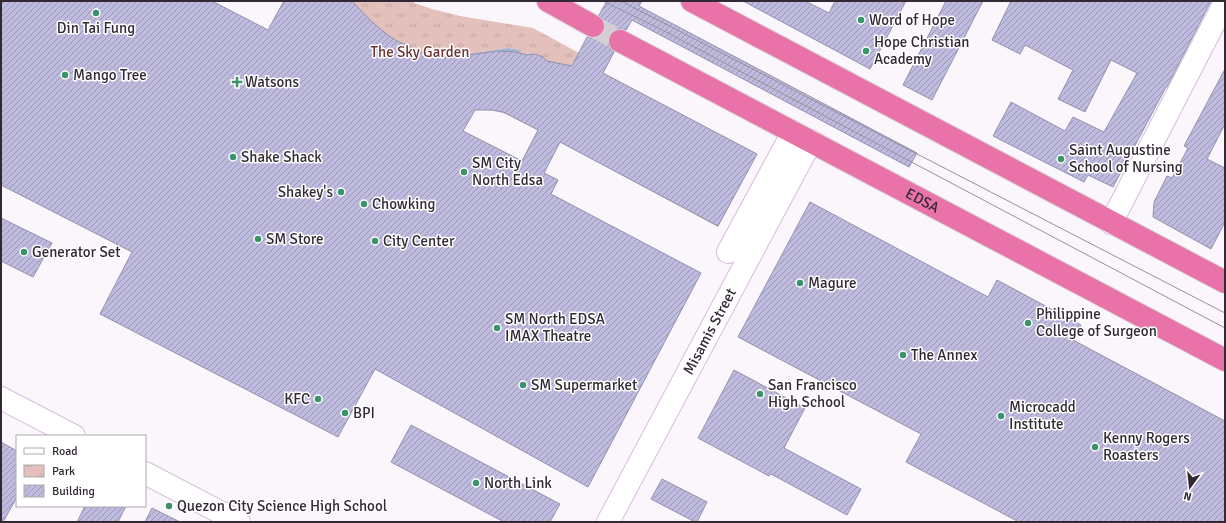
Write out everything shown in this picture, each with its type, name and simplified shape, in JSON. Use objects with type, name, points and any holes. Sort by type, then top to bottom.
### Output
[{"type":"highway","points":[[548,1],[593,26]]},
{"type":"highway","points":[[692,1],[1225,282]]},
{"type":"highway","name":"EDSA","points":[[620,41],[806,136],[1225,360]]},
{"type":"highway","points":[[806,136],[827,141],[1225,354]]},
{"type":"street","points":[[1112,223],[1225,2]]},
{"type":"street","points":[[728,252],[806,136]]},
{"type":"street","name":"Misamis Street","points":[[608,522],[806,136]]},
{"type":"street","points":[[1,398],[72,435]]},
{"type":"street","points":[[146,474],[239,522]]},
{"type":"green space","name":"The Sky Garden","points":[[282,1],[409,1],[460,16],[533,28],[579,53],[576,59],[757,154],[718,227],[560,142],[544,173],[522,161],[538,130],[501,112],[485,110],[475,110],[466,125],[271,24],[283,2]],"holes":[[[508,48],[520,50],[513,63],[482,52]]]},
{"type":"water","points":[[508,48],[521,50],[513,63],[466,68],[464,55]]},
{"type":"building","name":"City Center","points":[[1,1],[212,1],[268,30],[284,1],[352,1],[385,33],[397,41],[426,54],[451,58],[496,51],[515,52],[527,55],[535,54],[543,57],[547,61],[572,66],[587,37],[599,37],[604,32],[604,20],[599,15],[607,1],[642,1],[639,6],[917,153],[909,167],[632,20],[626,30],[619,29],[613,31],[609,36],[608,42],[610,48],[614,52],[603,73],[757,154],[718,226],[560,142],[544,173],[558,180],[551,194],[701,273],[588,487],[375,369],[338,437],[100,314],[132,252],[1,185]],"holes":[[[475,110],[492,110],[503,112],[538,130],[522,161],[463,131]]]},
{"type":"building","name":"Word of Hope","points":[[743,1],[805,1],[829,13],[835,1],[906,1],[870,69]]},
{"type":"building","points":[[946,1],[983,1],[932,100],[903,85]]},
{"type":"building","points":[[1011,1],[1211,1],[1113,187],[1088,175],[1084,182],[993,136],[1011,102],[1065,131],[1073,117],[1104,132],[1137,73],[1111,60],[1085,112],[1058,99],[1073,70],[1025,45],[1020,54],[992,40]]},
{"type":"building","points":[[1225,69],[1225,124],[1207,159],[1225,168],[1225,222],[1211,249],[1153,217],[1154,202],[1167,176],[1172,178],[1188,148],[1184,146]]},
{"type":"building","name":"The Annex","points":[[810,202],[988,297],[997,280],[1081,325],[1073,340],[1225,421],[1225,522],[1019,522],[906,462],[921,434],[738,337]]},
{"type":"building","name":"Generator Set","points":[[1,218],[52,243],[33,277],[1,261]]},
{"type":"building","points":[[734,370],[805,408],[784,448],[861,489],[847,515],[771,474],[769,476],[698,438]]},
{"type":"building","name":"North Link","points":[[411,425],[560,504],[550,522],[504,522],[391,462]]},
{"type":"building","points":[[1,442],[16,450],[16,499],[3,522],[1,522]]},
{"type":"building","points":[[662,479],[707,502],[697,522],[651,499]]},
{"type":"building","points":[[84,507],[126,507],[118,522],[77,522]]},
{"type":"building","points":[[152,508],[180,522],[145,522]]},
{"type":"tunnel","points":[[593,26],[620,41]]},
{"type":"tram line","points":[[603,1],[668,33],[1225,328]]},
{"type":"tram line","points":[[621,1],[1225,313]]},
{"type":"place","name":"Din Tai Fung","points":[[96,13]]},
{"type":"place","name":"Word of Hope","points":[[861,20]]},
{"type":"place","name":"Hope Christian Academy","points":[[866,51]]},
{"type":"place","name":"Mango Tree","points":[[65,75]]},
{"type":"place","name":"Watsons","points":[[237,82]]},
{"type":"place","name":"Shake Shack","points":[[233,157]]},
{"type":"place","name":"Saint Augustine School of Nursing","points":[[1061,159]]},
{"type":"place","name":"SM City North Edsa","points":[[464,172]]},
{"type":"place","name":"Shakey's","points":[[341,192]]},
{"type":"place","name":"Chowking","points":[[364,204]]},
{"type":"place","name":"SM Store","points":[[258,239]]},
{"type":"place","name":"City Center","points":[[375,241]]},
{"type":"place","name":"Generator Set","points":[[24,252]]},
{"type":"place","name":"Magure","points":[[800,283]]},
{"type":"place","name":"Philippine College of Surgeon","points":[[1028,323]]},
{"type":"place","name":"SM North EDSA IMAX Theatre","points":[[497,328]]},
{"type":"place","name":"The Annex","points":[[903,355]]},
{"type":"place","name":"SM Supermarket","points":[[523,385]]},
{"type":"place","name":"San Francisco High School","points":[[760,394]]},
{"type":"place","name":"KFC","points":[[318,399]]},
{"type":"place","name":"BPI","points":[[345,413]]},
{"type":"place","name":"Microcadd Institute","points":[[1001,416]]},
{"type":"place","name":"Kenny Rogers Roasters","points":[[1095,447]]},
{"type":"place","name":"North Link","points":[[476,483]]},
{"type":"place","name":"Quezon City Science High School","points":[[169,506]]}]
